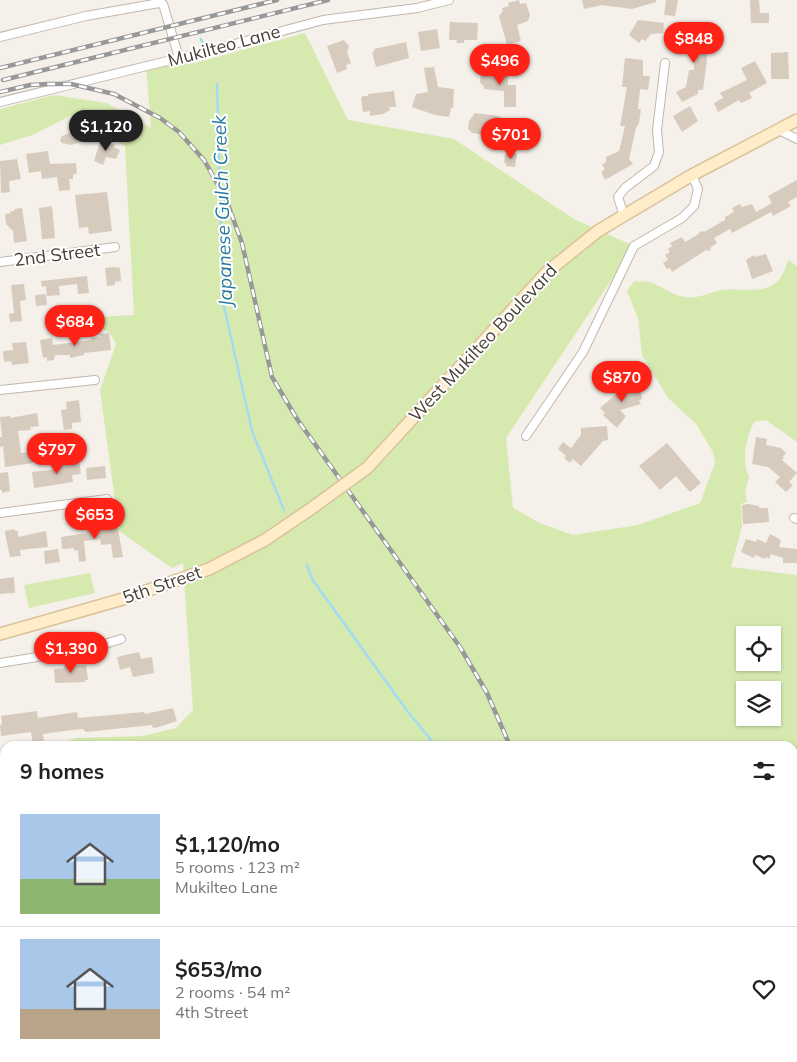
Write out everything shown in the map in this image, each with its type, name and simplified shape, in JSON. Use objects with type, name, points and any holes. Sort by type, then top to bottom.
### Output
[{"type":"main road","name":"West Mukilteo Boulevard","points":[[312,508],[367,468],[547,272],[598,231],[692,176],[797,120]]},
{"type":"main road","name":"5th Street","points":[[0,634],[123,599],[208,569],[265,540],[312,508]]},
{"type":"street","name":"Mukilteo Lane","points":[[0,102],[323,20],[417,8],[449,0]]},
{"type":"street","points":[[0,37],[150,3],[163,4],[179,58]]},
{"type":"street","points":[[624,216],[618,197],[624,188],[654,166],[659,152],[657,130],[666,63]]},
{"type":"street","points":[[779,130],[797,139]]},
{"type":"street","points":[[526,436],[583,352],[634,246],[682,218],[694,206],[698,189],[692,176]]},
{"type":"street","name":"2nd Street","points":[[0,262],[115,247]]},
{"type":"street","points":[[0,390],[95,380]]},
{"type":"street","points":[[0,513],[107,499]]},
{"type":"street","points":[[0,663],[92,648],[121,640]]},
{"type":"green space","points":[[305,33],[348,120],[454,139],[574,219],[634,246],[506,438],[513,508],[540,523],[573,535],[638,525],[700,503],[715,463],[713,452],[696,424],[668,398],[642,355],[638,319],[627,291],[634,281],[654,283],[680,296],[695,297],[722,290],[762,289],[778,281],[788,260],[797,266],[797,442],[766,420],[754,422],[745,457],[749,477],[745,492],[747,502],[741,504],[742,527],[731,567],[797,575],[797,741],[67,741],[76,738],[143,736],[176,728],[193,710],[183,563],[172,568],[119,531],[100,390],[116,344],[109,332],[98,327],[94,317],[134,315],[125,146],[76,113],[33,135],[0,145],[0,109],[54,95],[106,103],[151,128],[146,66],[195,63]]},
{"type":"green space","points":[[90,573],[95,593],[29,608],[24,585]]},
{"type":"building","points":[[519,0],[520,4],[526,3],[530,15],[528,21],[517,25],[521,41],[507,45],[499,16],[503,11],[502,8],[509,6],[508,3]]},
{"type":"building","points":[[582,0],[656,0],[656,2],[632,9],[602,5],[584,9]]},
{"type":"building","points":[[666,0],[678,0],[675,16],[664,15]]},
{"type":"building","points":[[750,0],[759,0],[760,13],[769,13],[769,23],[751,23]]},
{"type":"building","points":[[638,20],[664,23],[663,33],[651,34],[645,41],[642,39],[639,43],[629,35]]},
{"type":"building","points":[[450,22],[478,23],[477,40],[464,40],[464,43],[456,43],[457,40],[449,40]]},
{"type":"building","points":[[437,29],[440,48],[421,51],[418,32]]},
{"type":"building","points":[[680,32],[700,32],[700,40],[706,40],[707,60],[703,90],[698,90],[698,94],[682,102],[676,92],[686,87],[689,70],[694,70],[694,46],[677,46]]},
{"type":"building","points":[[344,40],[349,46],[347,52],[351,63],[346,65],[347,69],[337,73],[327,46]]},
{"type":"building","points":[[406,42],[409,58],[376,67],[372,52],[374,49]]},
{"type":"building","points":[[788,52],[789,79],[771,79],[771,53]]},
{"type":"building","points":[[625,58],[643,60],[643,76],[650,76],[648,90],[640,89],[638,109],[641,109],[639,123],[636,128],[629,159],[633,164],[605,180],[602,171],[605,169],[602,165],[606,162],[606,157],[619,151],[625,126],[620,126],[627,87],[622,87]]},
{"type":"building","points":[[755,61],[767,83],[749,93],[752,98],[741,103],[739,100],[718,112],[714,103],[723,98],[720,93],[747,80],[741,68]]},
{"type":"building","points":[[434,67],[438,87],[454,89],[453,108],[451,108],[449,117],[435,115],[412,107],[416,94],[428,92],[424,68]]},
{"type":"building","points":[[481,71],[503,71],[503,76],[508,76],[508,85],[516,85],[516,107],[504,107],[504,91],[484,89],[484,86],[480,83]]},
{"type":"building","points":[[394,91],[396,107],[389,107],[390,110],[383,114],[370,116],[370,111],[363,112],[361,98],[363,96]]},
{"type":"building","points":[[690,106],[698,121],[682,132],[673,116]]},
{"type":"building","points":[[475,113],[499,116],[504,122],[487,135],[472,133],[468,129],[469,121]]},
{"type":"building","points":[[83,128],[97,134],[94,143],[87,140],[71,145],[62,143],[60,140],[62,136]]},
{"type":"building","points":[[497,130],[516,133],[514,145],[496,143]]},
{"type":"building","points":[[101,139],[115,145],[114,147],[120,150],[116,159],[106,157],[103,165],[94,161]]},
{"type":"building","points":[[48,151],[50,164],[76,163],[77,174],[73,174],[73,179],[69,179],[70,190],[59,191],[57,177],[42,179],[41,171],[29,173],[26,154]]},
{"type":"building","points":[[509,152],[517,154],[515,167],[506,166],[506,163],[504,163],[505,155]]},
{"type":"building","points":[[17,159],[21,179],[9,181],[10,192],[1,193],[0,161]]},
{"type":"building","points":[[797,180],[797,197],[788,202],[791,206],[773,216],[771,212],[732,233],[730,229],[714,238],[717,243],[711,247],[710,251],[706,250],[672,272],[663,263],[668,260],[665,255],[670,252],[668,249],[672,246],[670,243],[682,237],[685,242],[701,231],[704,232],[725,220],[725,217],[734,212],[732,208],[740,204],[742,207],[752,204],[756,212],[772,203],[768,196]]},
{"type":"building","points":[[107,192],[112,231],[89,234],[88,227],[79,228],[75,195]]},
{"type":"building","points":[[52,206],[55,238],[42,239],[39,208]]},
{"type":"building","points":[[22,208],[27,241],[14,243],[13,231],[6,224],[5,214],[15,211],[14,209]]},
{"type":"building","points":[[766,254],[773,271],[752,279],[746,260],[754,255],[755,257]]},
{"type":"building","points":[[105,268],[120,268],[121,281],[115,282],[115,285],[107,286]]},
{"type":"building","points":[[87,276],[89,293],[78,294],[77,284],[59,286],[60,295],[47,296],[46,286],[42,287],[41,281]]},
{"type":"building","points":[[24,284],[26,300],[20,301],[22,321],[10,322],[9,314],[14,313],[11,285]]},
{"type":"building","points":[[46,294],[47,305],[36,306],[35,295]]},
{"type":"building","points":[[109,333],[111,350],[84,353],[84,355],[70,358],[70,355],[55,355],[54,360],[47,361],[47,357],[43,358],[40,340],[52,338],[53,345],[92,340],[92,338],[101,337],[100,334]]},
{"type":"building","points":[[26,342],[29,363],[12,365],[11,361],[4,362],[3,351],[13,350],[12,343]]},
{"type":"building","points":[[633,379],[636,390],[640,389],[642,399],[639,400],[641,404],[620,410],[626,416],[617,428],[603,415],[605,413],[600,408],[622,389],[621,385],[625,384],[624,382]]},
{"type":"building","points":[[79,400],[81,422],[72,423],[72,429],[64,430],[61,410],[67,409],[66,402]]},
{"type":"building","points":[[37,413],[39,426],[30,427],[31,430],[18,431],[21,453],[31,452],[33,463],[5,467],[3,446],[0,447],[0,437],[2,437],[0,417],[10,416],[10,418]]},
{"type":"building","points":[[607,426],[608,440],[603,441],[581,466],[573,459],[570,463],[564,458],[566,456],[558,449],[563,442],[571,448],[581,435],[581,428]]},
{"type":"building","points":[[756,437],[767,439],[766,445],[781,448],[786,453],[782,460],[797,473],[789,482],[793,485],[786,492],[775,482],[780,477],[768,467],[752,464]]},
{"type":"building","points":[[667,443],[701,483],[690,492],[676,476],[660,490],[639,466]]},
{"type":"building","points":[[79,460],[81,474],[72,475],[73,482],[34,488],[32,472],[58,469],[57,463]]},
{"type":"building","points":[[105,466],[106,478],[87,480],[86,468]]},
{"type":"building","points":[[8,472],[10,491],[2,493],[2,490],[0,490],[0,473]]},
{"type":"building","points":[[742,505],[759,506],[759,508],[768,508],[769,522],[743,524]]},
{"type":"building","points":[[108,522],[108,524],[117,523],[123,557],[113,558],[111,544],[101,545],[100,539],[84,541],[86,561],[79,562],[78,550],[74,551],[74,548],[62,549],[61,537],[87,533],[86,527]]},
{"type":"building","points":[[15,529],[15,531],[18,531],[18,537],[46,531],[48,547],[20,550],[21,556],[10,557],[5,531]]},
{"type":"building","points":[[770,534],[781,540],[779,547],[797,549],[797,563],[783,563],[783,558],[771,554],[769,559],[766,557],[765,559],[755,555],[754,558],[741,552],[746,539],[756,542],[757,539],[766,543]]},
{"type":"building","points":[[58,549],[60,562],[45,564],[44,551]]},
{"type":"building","points":[[14,577],[15,593],[0,594],[0,579]]},
{"type":"building","points":[[139,652],[141,659],[152,657],[154,673],[133,677],[130,667],[120,670],[117,657]]},
{"type":"building","points":[[86,665],[88,680],[85,680],[85,682],[55,683],[54,669],[64,668],[64,666]]},
{"type":"building","points":[[173,708],[177,721],[153,728],[152,725],[86,732],[83,729],[43,734],[44,741],[32,741],[31,732],[1,736],[1,716],[37,711],[38,718],[77,712],[78,718],[144,712],[145,714]]},
{"type":"waterway","name":"Japanese Gulch Creek","points":[[201,39],[203,44]]},
{"type":"waterway","name":"Japanese Gulch Creek","points":[[217,84],[223,302],[252,431],[284,510]]},
{"type":"waterway","name":"Japanese Gulch Creek","points":[[307,565],[312,579],[408,712],[432,741]]},
{"type":"railway","points":[[0,68],[277,0]]},
{"type":"railway","points":[[3,80],[328,0]]},
{"type":"railway","points":[[0,92],[30,85],[71,84],[114,94],[160,118],[179,132],[204,160],[226,199],[242,243],[272,377],[297,419],[460,647],[487,693],[508,741]]}]
